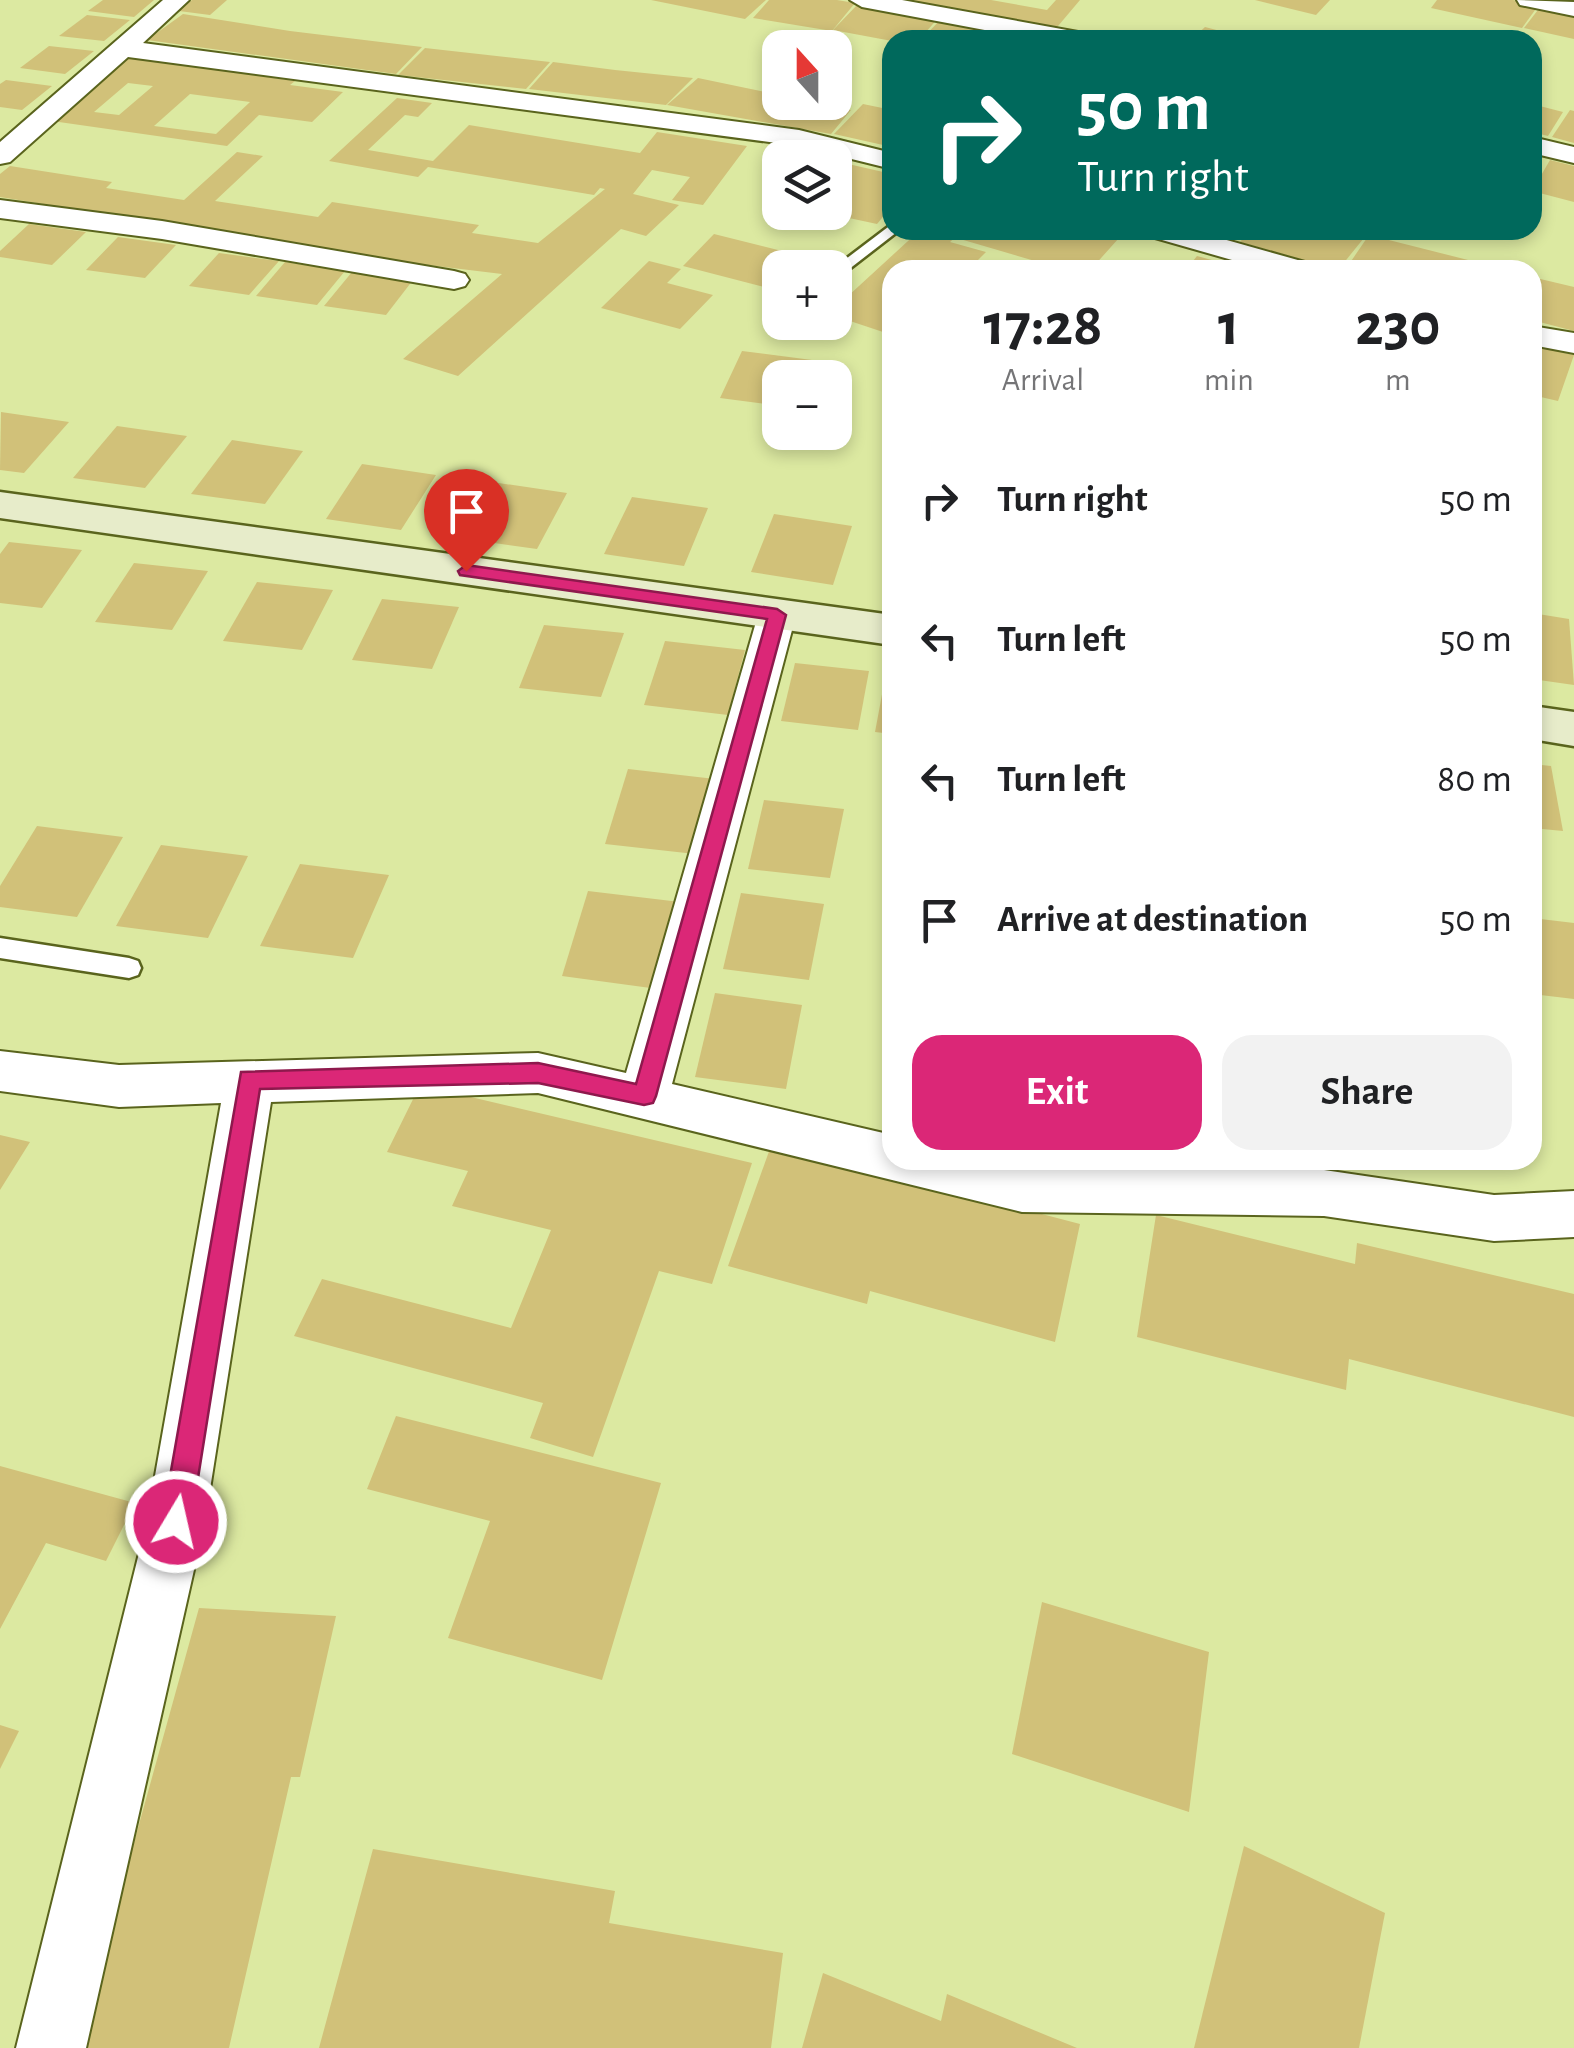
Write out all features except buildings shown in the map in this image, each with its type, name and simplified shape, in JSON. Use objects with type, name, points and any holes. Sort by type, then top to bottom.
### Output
[{"type":"street","points":[[0,156],[177,0]]},
{"type":"street","points":[[862,0],[1024,30]]},
{"type":"street","points":[[1529,0],[1574,10]]},
{"type":"street","points":[[120,48],[799,138],[882,159]]},
{"type":"street","points":[[1542,148],[1574,155]]},
{"type":"street","points":[[0,210],[162,230],[454,280]]},
{"type":"street","points":[[1194,240],[1265,260]]},
{"type":"street","points":[[1542,337],[1574,343]]},
{"type":"street","points":[[0,505],[882,629]]},
{"type":"street","points":[[644,1096],[777,615]]},
{"type":"street","points":[[1542,724],[1574,729]]},
{"type":"street","points":[[0,1071],[119,1086],[538,1073],[882,1155]]},
{"type":"street","points":[[51,2048],[176,1522],[250,1079]]},
{"type":"street","points":[[943,1170],[1022,1190],[1143,1176],[1324,1194],[1494,1218],[1574,1214]]},
{"type":"lane","points":[[852,261],[882,237]]},
{"type":"lane","points":[[0,948],[129,968]]},
{"type":"route","points":[[176,1522],[250,1079],[538,1073],[644,1096],[777,615],[466,571]]}]
